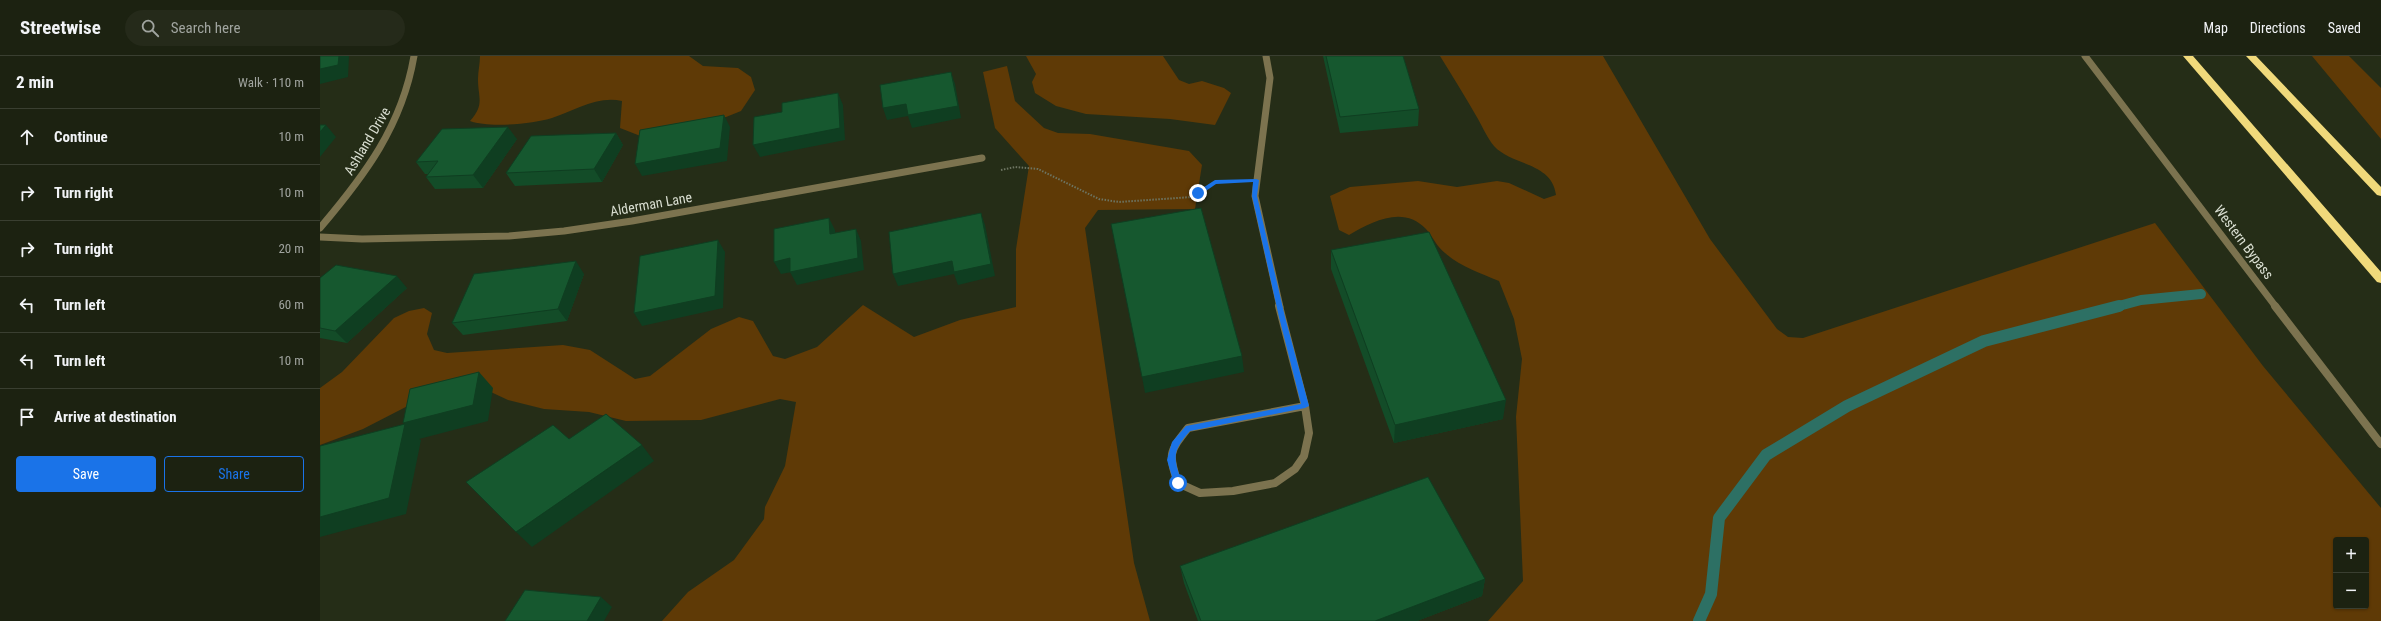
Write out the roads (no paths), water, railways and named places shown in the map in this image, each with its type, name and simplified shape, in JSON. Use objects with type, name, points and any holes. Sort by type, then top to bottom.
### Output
[{"type":"highway","points":[[2188,56],[2381,279]]},
{"type":"highway","points":[[2251,56],[2381,193]]},
{"type":"street","name":"Ashland Drive","points":[[320,228],[350,192],[395,122],[411,78],[414,56]]},
{"type":"street","points":[[1266,56],[1270,78],[1255,196],[1282,317],[1305,406],[1309,433],[1304,456],[1295,470],[1275,483],[1233,491],[1200,493],[1178,483],[1170,460],[1174,444],[1188,428],[1305,406]]},
{"type":"street","name":"Western Bypass","points":[[2084,56],[2381,444]]},
{"type":"street","name":"Alderman Lane","points":[[320,237],[362,239],[502,236],[564,231],[632,221],[982,158]]},
{"type":"waterway","points":[[2115,307],[2141,300],[2201,294]]},
{"type":"waterway","points":[[1699,621],[1711,594],[1719,518],[1766,455],[1847,406],[1984,341],[2119,306]]}]
